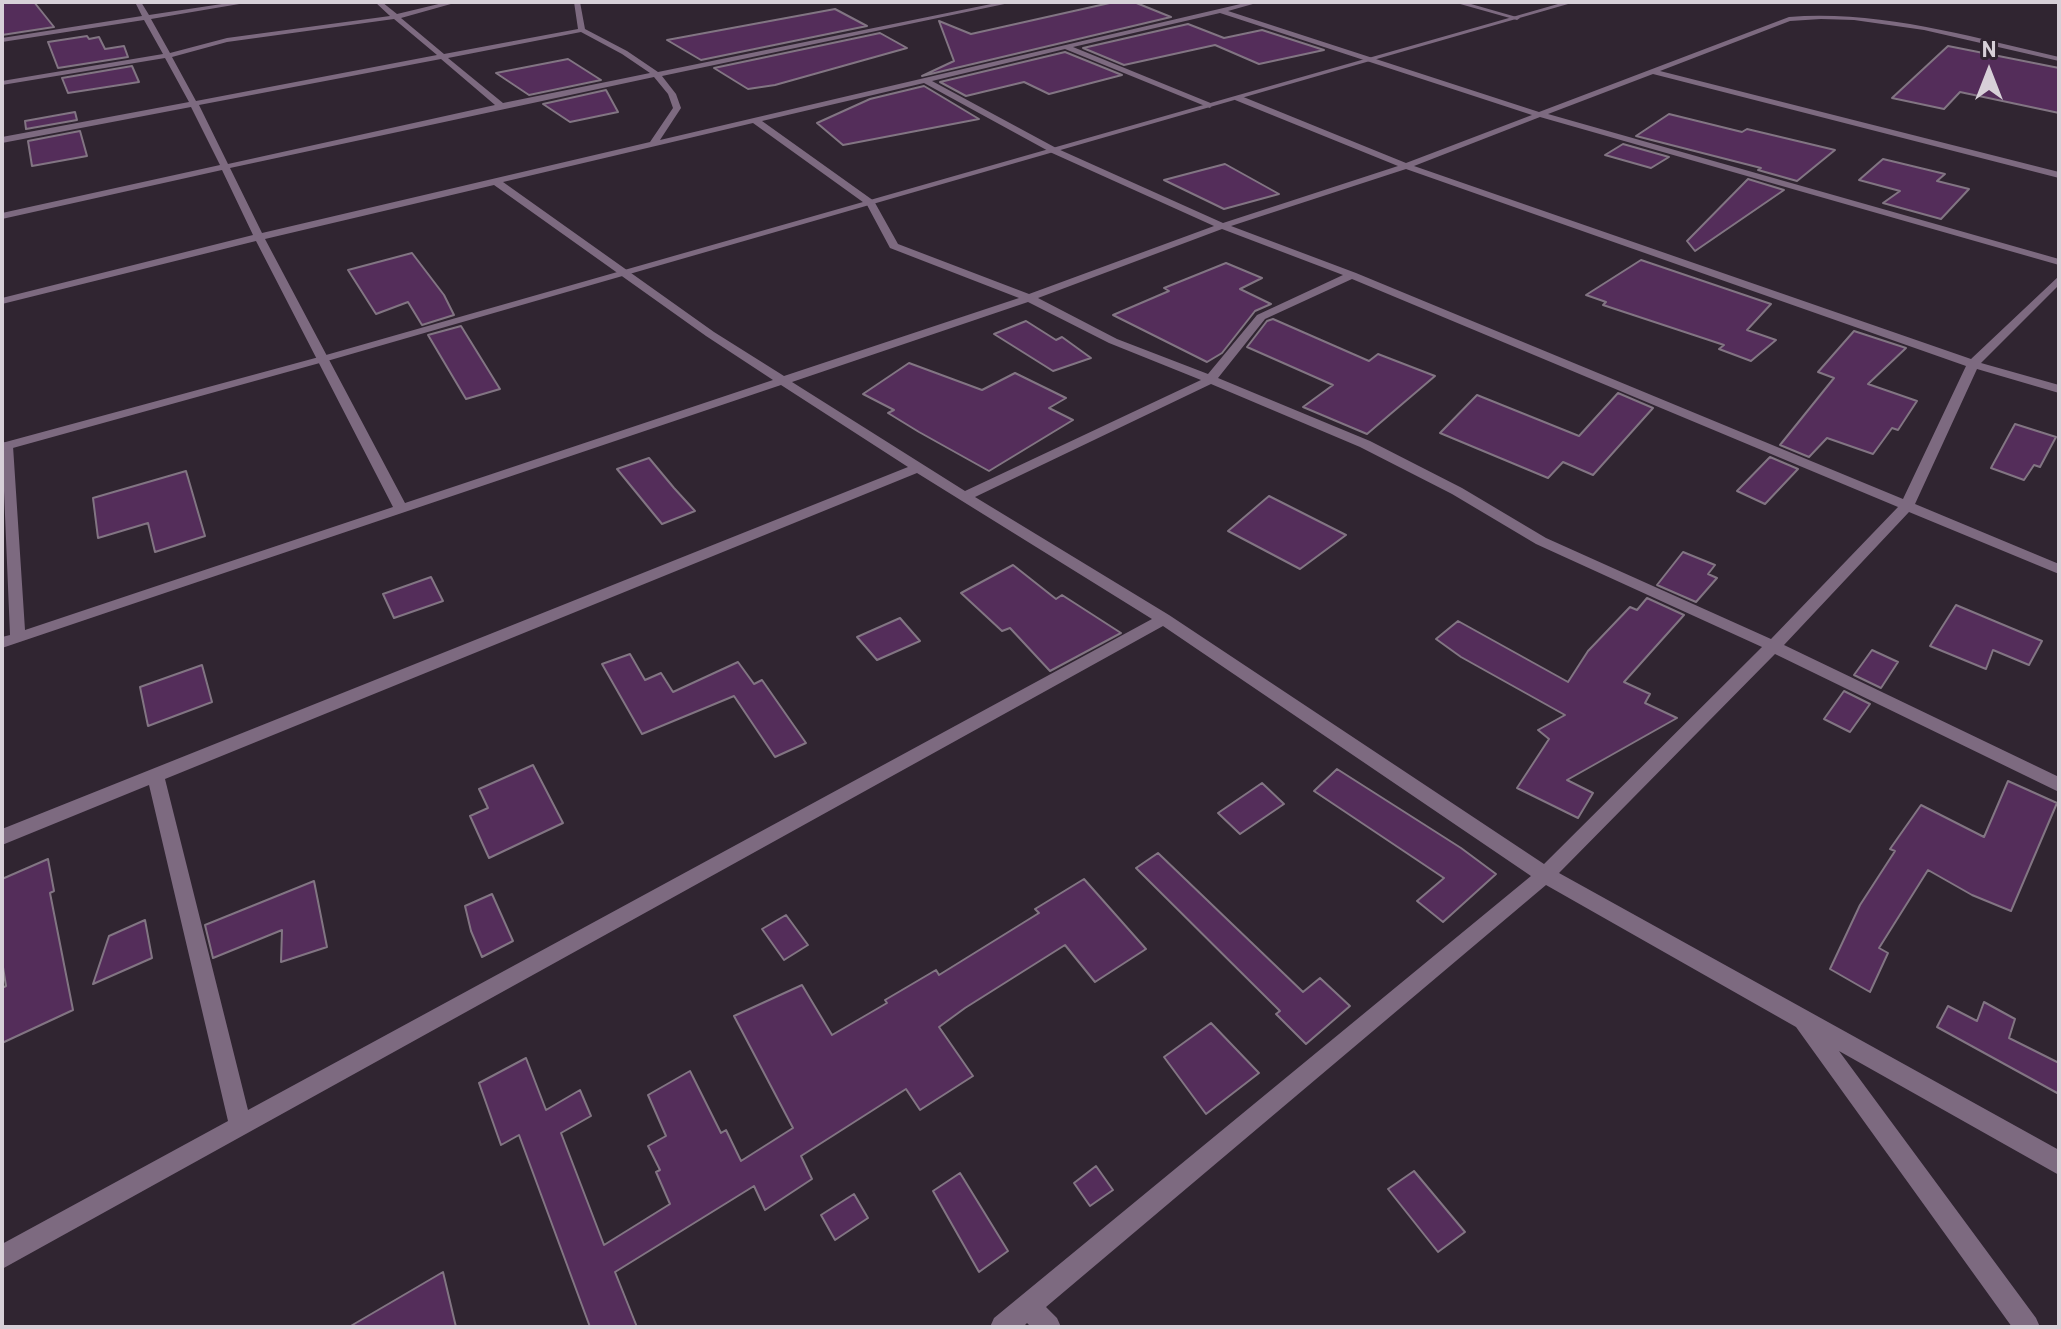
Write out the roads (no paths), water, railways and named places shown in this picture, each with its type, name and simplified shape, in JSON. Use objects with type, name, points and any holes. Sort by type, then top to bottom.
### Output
[{"type":"street","points":[[138,2],[194,104],[259,237],[402,510]]},
{"type":"street","points":[[2,40],[248,2]]},
{"type":"street","points":[[378,2],[501,106]]},
{"type":"street","points":[[2,83],[166,56],[227,40],[395,17],[455,2]]},
{"type":"street","points":[[577,2],[582,30]]},
{"type":"street","points":[[983,2],[994,5]]},
{"type":"street","points":[[2,216],[501,106],[1011,2]]},
{"type":"street","points":[[2,301],[259,237],[1252,2]]},
{"type":"street","points":[[1456,2],[1517,18]]},
{"type":"street","points":[[18,638],[5,446],[323,359],[1572,2]]},
{"type":"street","points":[[1219,11],[1537,114],[2059,262]]},
{"type":"street","points":[[2,643],[1029,298],[1222,226],[1406,166],[1789,19],[1823,14],[1877,20],[2059,59]]},
{"type":"street","points":[[2,140],[582,30],[657,74],[671,91],[677,108],[652,146]]},
{"type":"street","points":[[1067,47],[1210,106]]},
{"type":"street","points":[[1654,72],[2059,175]]},
{"type":"street","points":[[926,81],[1055,151],[1222,226],[1352,275],[2059,569]]},
{"type":"street","points":[[1238,98],[1406,166],[1973,364],[2059,389]]},
{"type":"street","points":[[756,121],[871,203],[894,246],[1029,298],[1113,341],[1365,444],[1457,491],[1541,541],[1773,646],[2059,785]]},
{"type":"street","points":[[496,182],[622,273],[783,380],[964,497],[1164,619],[1545,875],[2059,1163]]},
{"type":"street","points":[[964,497],[1210,380],[1261,317],[1352,275]]},
{"type":"street","points":[[1003,1327],[1545,875],[1907,506],[1973,364],[2059,279]]},
{"type":"street","points":[[2,837],[918,468]]},
{"type":"street","points":[[2,1257],[1164,619]]},
{"type":"street","points":[[156,776],[241,1126]]},
{"type":"street","points":[[1801,1018],[2027,1327]]},
{"type":"street","points":[[1028,1306],[1048,1327]]}]
